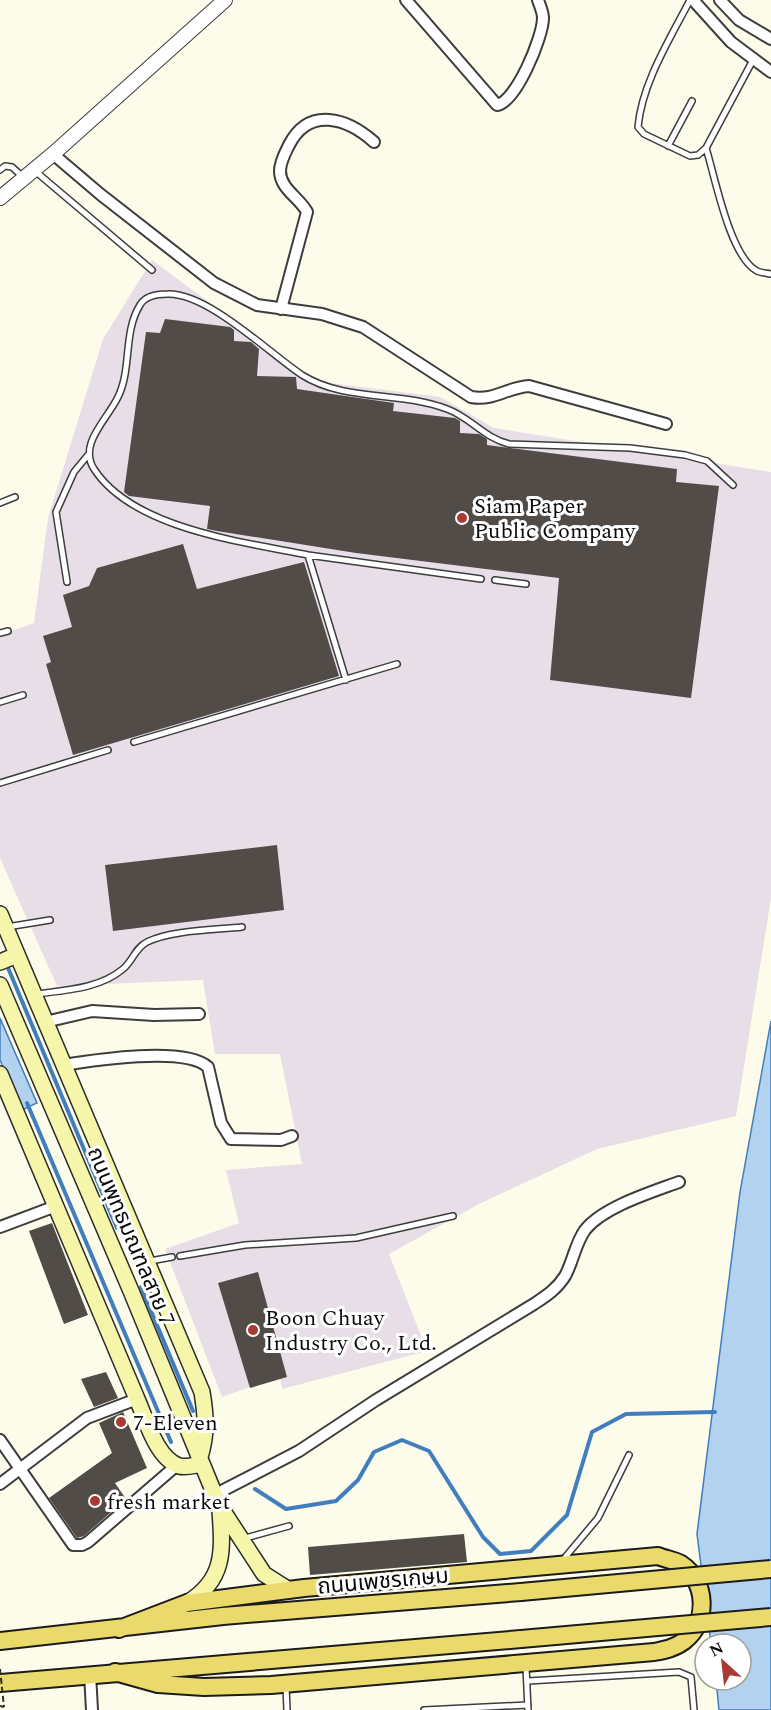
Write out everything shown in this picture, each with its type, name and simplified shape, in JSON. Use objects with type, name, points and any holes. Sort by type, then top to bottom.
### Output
[{"type":"main road","points":[[2,1084],[56,1206],[136,1399],[161,1451],[177,1465],[185,1467],[201,1460],[206,1438],[206,1417],[202,1392],[3,921]]},
{"type":"main road","points":[[0,962],[17,955]]},
{"type":"main road","name":"ถนนพุทธมณฑลสาย 7","points":[[0,985],[118,1259],[217,1500],[240,1540],[264,1574],[297,1589]]},
{"type":"main road","points":[[118,1259],[146,1255]]},
{"type":"main road","name":"ถนนพุทธมณฑลสาย 7","points":[[187,1603],[208,1586],[220,1562],[222,1541],[217,1500]]},
{"type":"main road","points":[[115,1672],[158,1684],[292,1684],[526,1664],[671,1648],[686,1640],[697,1625],[702,1607],[699,1586],[690,1572],[680,1563],[658,1556],[297,1589],[187,1603],[119,1629]]},
{"type":"main road","name":"ถนนเพชรเกษม","points":[[0,1641],[223,1616],[771,1569]]},
{"type":"main road","points":[[297,1589],[407,1600]]},
{"type":"main road","points":[[0,1683],[771,1617]]},
{"type":"main road","points":[[292,1684],[317,1672],[399,1650]]},
{"type":"street","points":[[0,198],[54,154],[225,0]]},
{"type":"street","points":[[406,0],[497,105],[507,101],[523,75],[540,35],[543,20],[538,0]]},
{"type":"street","points":[[692,0],[731,42],[771,72]]},
{"type":"street","points":[[720,0],[739,20],[771,39]]},
{"type":"street","points":[[281,309],[307,212],[283,183],[280,171],[283,157],[294,136],[312,120],[328,119],[363,132],[374,142]]},
{"type":"street","points":[[54,154],[100,195],[214,283],[257,305],[322,314],[363,327],[471,397],[486,400],[516,387],[529,386],[666,424]]},
{"type":"street","points":[[45,1022],[92,1011],[154,1015],[199,1014]]},
{"type":"street","points":[[63,1065],[161,1056],[197,1059],[208,1067],[221,1123],[231,1139],[280,1140],[292,1136]]},
{"type":"street","points":[[217,1500],[242,1481],[267,1468],[534,1304],[555,1289],[566,1275],[576,1246],[586,1229],[637,1198],[679,1182]]},
{"type":"street","points":[[0,1227],[11,1225],[56,1206]]},
{"type":"street","points":[[0,1484],[87,1418],[136,1399]]},
{"type":"street","points":[[0,1440],[73,1545],[76,1546],[88,1542],[177,1465]]},
{"type":"street","points":[[90,1674],[92,1710]]},
{"type":"lane","points":[[692,0],[658,64],[639,113],[638,127],[644,134],[690,156],[698,155],[706,148],[753,60]]},
{"type":"lane","points":[[668,146],[692,101]]},
{"type":"lane","points":[[706,148],[735,241],[746,261],[757,271],[771,274]]},
{"type":"lane","points":[[0,170],[4,166],[12,167],[29,174],[152,270]]},
{"type":"lane","points":[[67,582],[56,512],[74,472],[88,455],[90,445],[119,395],[133,317],[141,302],[153,295],[171,294],[201,304],[234,323],[303,375],[325,387],[448,409],[486,436],[509,444],[630,448],[685,455],[706,461],[733,485]]},
{"type":"lane","points":[[88,455],[96,471],[110,488],[128,501],[199,534],[308,555],[481,579]]},
{"type":"lane","points":[[0,503],[15,497]]},
{"type":"lane","points":[[308,555],[346,681]]},
{"type":"lane","points":[[495,580],[526,584]]},
{"type":"lane","points":[[0,633],[8,631]]},
{"type":"lane","points":[[134,742],[397,664]]},
{"type":"lane","points":[[0,702],[23,695]]},
{"type":"lane","points":[[0,783],[108,750]]},
{"type":"lane","points":[[3,921],[50,920]]},
{"type":"lane","points":[[34,994],[74,989],[113,977],[126,966],[140,945],[160,937],[242,927]]},
{"type":"lane","points":[[180,1256],[245,1245],[356,1239],[453,1216]]},
{"type":"lane","points":[[146,1255],[172,1257]]},
{"type":"lane","points":[[559,1565],[574,1543],[598,1518],[629,1455]]},
{"type":"lane","points":[[240,1540],[289,1526]]},
{"type":"lane","points":[[424,1710],[528,1708],[526,1664]]},
{"type":"lane","points":[[528,1681],[679,1672],[691,1677],[694,1710]]},
{"type":"lane","points":[[287,1710],[292,1684]]},
{"type":"path","points":[[0,1669],[2,1706]]},
{"type":"shaded area","points":[[152,260],[315,381],[440,397],[494,428],[771,472],[771,898],[736,1116],[597,1149],[479,1204],[389,1254],[427,1351],[282,1389],[280,1376],[222,1397],[165,1249],[239,1223],[226,1170],[302,1164],[280,1054],[215,1054],[203,980],[57,986],[0,858],[0,635],[34,623],[48,518],[103,339]]},
{"type":"water","points":[[0,1018],[37,1103],[22,1110],[0,1060]]},
{"type":"water","points":[[771,1021],[771,1710],[719,1710],[717,1692],[753,1692],[753,1632],[709,1632],[697,1534],[740,1192]]},
{"type":"building","name":"Siam Paper Public Company","points":[[165,319],[230,327],[234,330],[234,341],[251,342],[259,349],[257,376],[296,377],[297,389],[394,403],[393,411],[455,418],[460,421],[460,433],[479,434],[487,439],[487,445],[677,469],[676,482],[719,486],[691,698],[550,680],[559,578],[356,553],[217,531],[207,529],[210,506],[129,496],[124,492],[146,332],[160,333]]},
{"type":"building","points":[[183,544],[197,589],[304,562],[339,676],[73,755],[46,664],[51,662],[43,636],[72,627],[63,595],[89,586],[97,568]]},
{"type":"building","points":[[277,845],[284,910],[113,931],[105,865]]},
{"type":"building","points":[[52,1223],[88,1315],[64,1324],[29,1231]]},
{"type":"building","name":"Boon Chuay Industry Co., Ltd.","points":[[258,1272],[287,1377],[250,1388],[218,1283]]},
{"type":"building","points":[[106,1372],[118,1398],[94,1407],[81,1379]]},
{"type":"building","points":[[123,1412],[147,1468],[115,1483],[126,1499],[84,1536],[77,1538],[49,1498],[112,1453],[99,1423]]},
{"type":"building","points":[[464,1534],[467,1562],[310,1575],[308,1547]]},
{"type":"waterway","points":[[6,963],[117,1228]]},
{"type":"waterway","points":[[27,1103],[171,1442]]},
{"type":"waterway","points":[[141,1287],[193,1411]]},
{"type":"waterway","points":[[255,1489],[286,1509],[336,1501],[358,1480],[374,1452],[402,1440],[429,1451],[483,1537],[500,1554],[531,1551],[567,1515],[592,1432],[626,1414],[715,1412]]},
{"type":"place","name":"Siam Paper Public Company","points":[[462,518]]},
{"type":"place","name":"Boon Chuay Industry Co., Ltd.","points":[[253,1330]]},
{"type":"place","name":"7-Eleven","points":[[121,1422]]},
{"type":"place","name":"fresh market","points":[[95,1501]]}]
